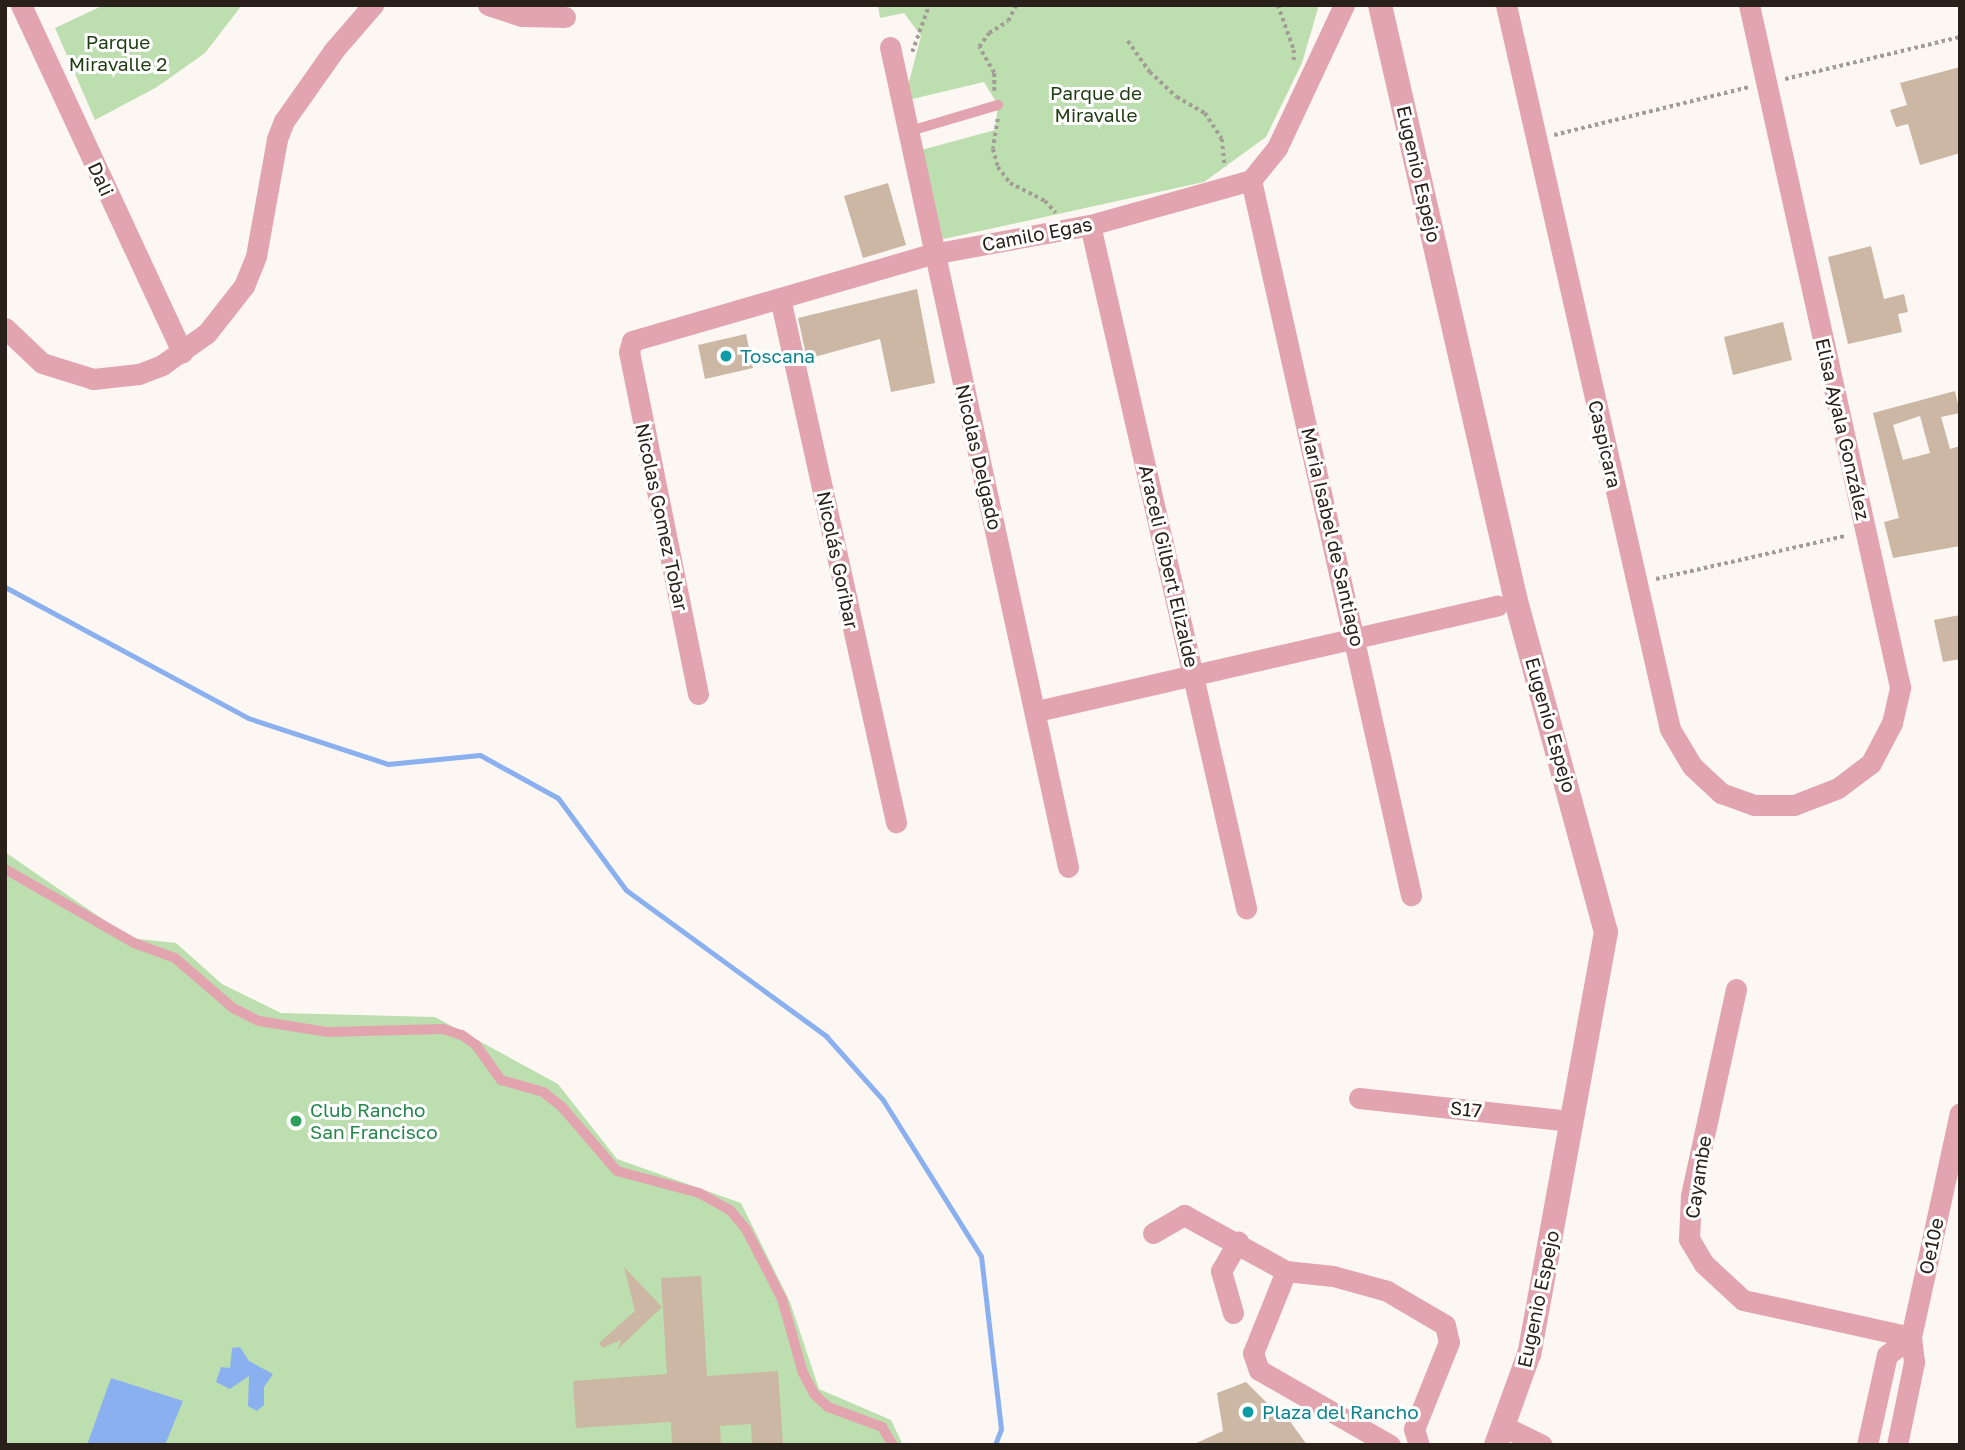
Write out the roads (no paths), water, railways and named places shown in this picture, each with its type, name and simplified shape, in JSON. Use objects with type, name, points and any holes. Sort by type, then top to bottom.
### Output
[{"type":"street","name":"Dali","points":[[21,5],[181,352]]},
{"type":"street","points":[[5,328],[42,363],[93,379],[139,374],[181,352],[207,333],[244,286],[256,256],[277,139],[284,121],[334,50],[373,5]]},
{"type":"street","points":[[488,5],[521,16],[565,18]]},
{"type":"street","points":[[1251,180],[1277,148],[1344,5]]},
{"type":"street","name":"Eugenio Espejo","points":[[1380,5],[1516,601],[1605,917],[1606,932],[1530,1354],[1500,1436]]},
{"type":"street","name":"Caspicara","points":[[1506,5],[1670,729],[1692,766],[1732,797],[1754,805],[1794,804]]},
{"type":"street","name":"Elisa Ayala González","points":[[1749,5],[1900,687],[1892,723],[1871,763],[1838,788],[1794,804]]},
{"type":"street","name":"Nicolas Delgado","points":[[890,47],[910,131],[932,254],[1037,711],[1068,867]]},
{"type":"street","name":"Camilo Egas","points":[[632,341],[932,254],[1090,225],[1251,180]]},
{"type":"street","name":"Maria Isabel de Santiago","points":[[1251,180],[1357,641],[1411,895]]},
{"type":"street","name":"Araceli Gilbert Elizalde","points":[[1090,225],[1247,908]]},
{"type":"street","name":"Nicolás Goribar","points":[[780,298],[896,822]]},
{"type":"street","name":"Nicolas Gomez Tobar","points":[[632,341],[629,352],[698,694]]},
{"type":"street","points":[[1037,711],[1357,641],[1497,606]]},
{"type":"street","name":"Cayambe","points":[[1737,989],[1691,1196],[1689,1239],[1703,1264],[1743,1300],[1910,1338]]},
{"type":"street","name":"S17","points":[[1359,1098],[1572,1121]]},
{"type":"street","name":"Oe10e","points":[[1896,1445],[1914,1362],[1910,1338],[1960,1113]]},
{"type":"street","points":[[1153,1233],[1184,1215],[1238,1242],[1286,1271],[1333,1276],[1387,1291],[1445,1325],[1449,1342],[1416,1437],[1389,1443],[1259,1370],[1253,1353],[1286,1271]]},
{"type":"street","points":[[1233,1313],[1221,1271],[1238,1242]]},
{"type":"street","points":[[1867,1445],[1887,1355],[1910,1338]]},
{"type":"street","points":[[1500,1436],[1542,1445]]},
{"type":"lane","points":[[910,131],[998,105]]},
{"type":"lane","points":[[5,869],[134,943],[175,958],[233,1008],[259,1021],[328,1032],[443,1029],[462,1035],[476,1045],[500,1080],[543,1092],[562,1107],[617,1171],[699,1193],[730,1210],[746,1229],[782,1299],[803,1373],[814,1394],[828,1407],[882,1427],[893,1445]]},
{"type":"water","points":[[240,1347],[249,1361],[273,1374],[264,1387],[264,1405],[257,1411],[248,1406],[249,1376],[230,1389],[216,1382],[221,1367],[230,1368],[232,1348]]},
{"type":"water","points":[[111,1378],[183,1401],[165,1445],[87,1445]]},
{"type":"waterway","points":[[5,587],[248,718],[388,764],[480,755],[558,798],[626,890],[826,1036],[883,1100],[981,1256],[1001,1429],[995,1445]]},
{"type":"place","name":"Toscana","points":[[726,356]]},
{"type":"place","name":"Club Rancho San Francisco","points":[[296,1121]]},
{"type":"place","name":"Plaza del Rancho","points":[[1248,1412]]},
{"type":"park label","name":"Parque Miravalle 2","points":[[118,53]]},
{"type":"park label","name":"Parque de Miravalle","points":[[1096,104]]}]
